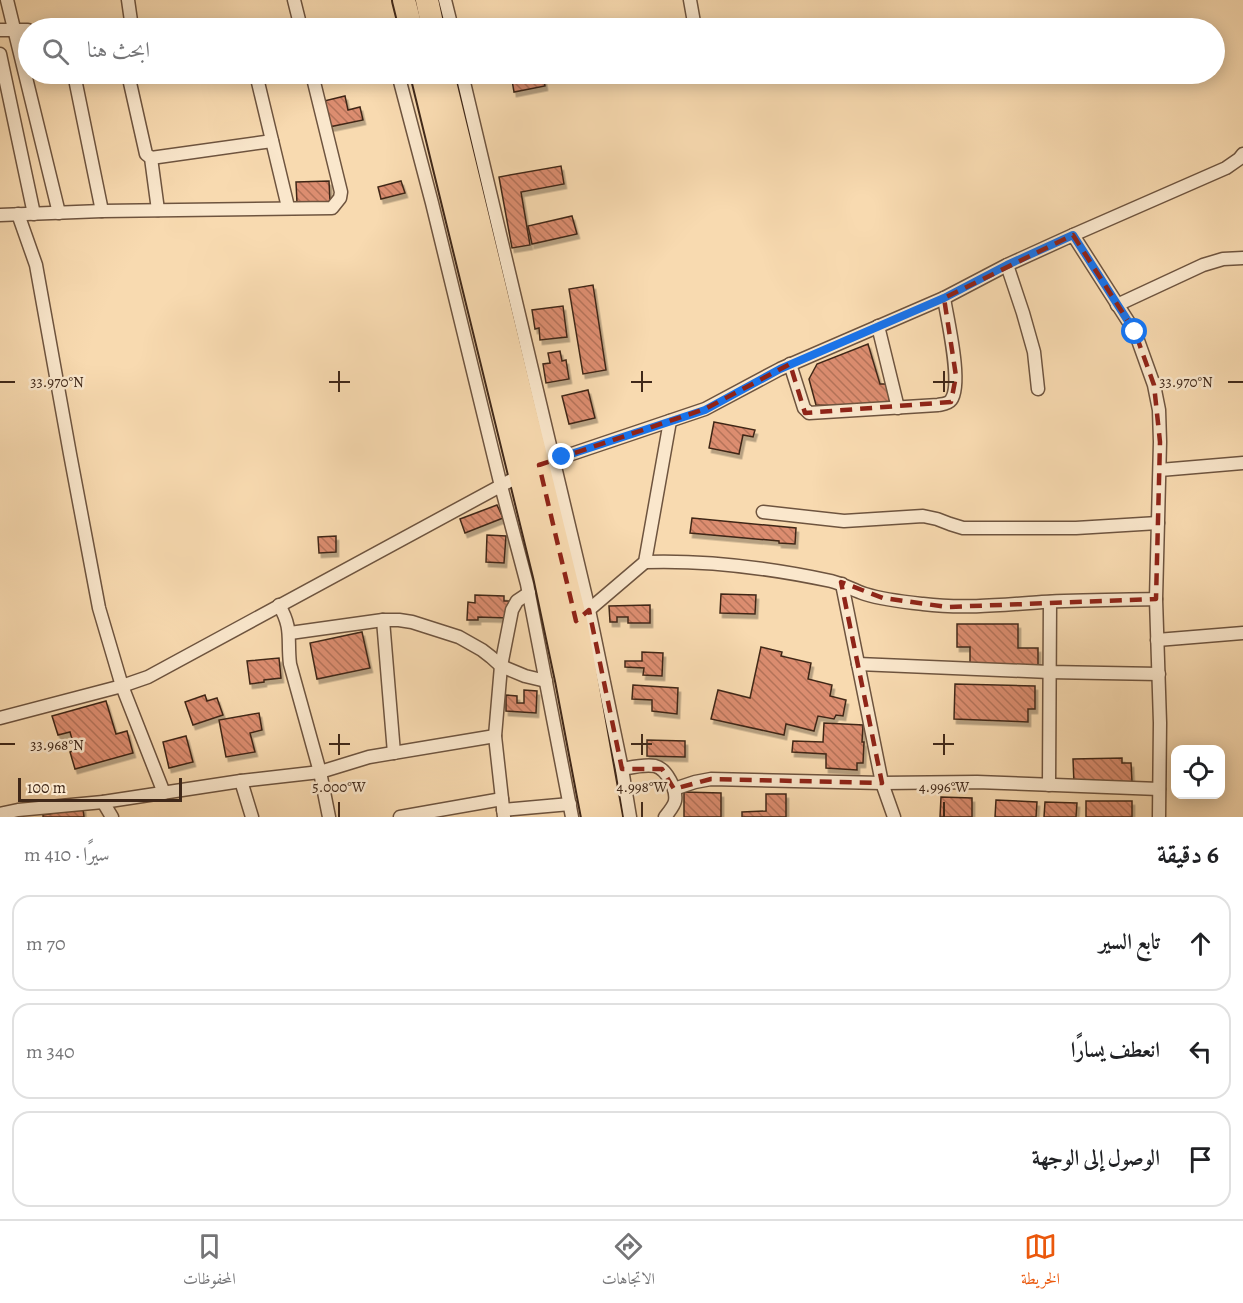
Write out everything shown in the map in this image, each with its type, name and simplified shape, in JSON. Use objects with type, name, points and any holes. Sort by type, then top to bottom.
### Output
[{"type":"highway","points":[[404,0],[408,18]]},
{"type":"highway","points":[[427,0],[431,18]]},
{"type":"highway","points":[[425,84],[582,616],[610,817]]},
{"type":"highway","points":[[445,84],[538,466],[555,622],[593,817]]},
{"type":"street","points":[[7,0],[18,45]]},
{"type":"street","points":[[128,0],[131,18]]},
{"type":"street","points":[[294,0],[298,18]]},
{"type":"street","points":[[445,0],[450,18]]},
{"type":"street","points":[[690,0],[693,18]]},
{"type":"street","points":[[0,30],[18,29]]},
{"type":"street","points":[[0,54],[34,214]]},
{"type":"street","points":[[28,84],[60,213]]},
{"type":"street","points":[[76,84],[102,211]]},
{"type":"street","points":[[130,84],[146,154],[151,158],[158,210]]},
{"type":"street","points":[[258,84],[288,207]]},
{"type":"street","points":[[0,215],[288,207],[332,208],[340,198],[341,192],[314,84]]},
{"type":"street","points":[[400,817],[503,809],[571,811],[529,593],[401,84]]},
{"type":"street","points":[[464,84],[538,466]]},
{"type":"street","points":[[151,158],[272,141]]},
{"type":"street","points":[[0,718],[123,686],[148,677],[538,466],[705,410],[790,364],[944,298],[1007,265],[1226,168],[1243,154]]},
{"type":"street","points":[[18,214],[36,265],[99,608],[123,686],[164,793]]},
{"type":"street","points":[[1073,235],[1135,332],[1154,385],[1159,410],[1160,470],[1156,599],[1159,674],[1159,817]]},
{"type":"street","points":[[1117,305],[1203,265],[1223,259],[1243,258]]},
{"type":"street","points":[[1007,265],[1034,352],[1038,389]]},
{"type":"street","points":[[790,364],[804,408],[808,413],[948,403],[952,399],[956,376],[944,298]]},
{"type":"street","points":[[878,326],[898,408]]},
{"type":"street","points":[[645,562],[670,421]]},
{"type":"street","points":[[1160,470],[1243,463]]},
{"type":"street","points":[[763,512],[844,521],[923,516],[963,528],[1076,528],[1158,523]]},
{"type":"street","points":[[630,817],[622,769],[582,616],[645,562],[669,561],[758,568],[842,584],[863,594],[882,598],[948,607],[1156,599]]},
{"type":"street","points":[[842,584],[882,783],[894,817]]},
{"type":"street","points":[[503,809],[495,736],[501,666],[512,610],[517,601],[529,593]]},
{"type":"street","points":[[1048,785],[1050,602]]},
{"type":"street","points":[[279,605],[290,633],[290,664],[320,772],[329,817]]},
{"type":"street","points":[[290,633],[383,620],[412,622],[459,638],[482,650],[501,666],[525,676],[546,681]]},
{"type":"street","points":[[383,620],[394,753]]},
{"type":"street","points":[[1157,640],[1243,633]]},
{"type":"street","points":[[858,664],[1159,674]]},
{"type":"street","points":[[0,814],[320,772],[369,757],[495,736]]},
{"type":"street","points":[[622,769],[638,766],[654,766],[662,769],[674,789],[675,802],[665,817]]},
{"type":"street","points":[[674,789],[711,779],[882,783],[977,782],[1159,789]]},
{"type":"street","points":[[241,782],[252,817]]},
{"type":"street","points":[[103,802],[111,817]]},
{"type":"highlighted area","points":[[1073,235],[1135,332],[1154,385],[1160,442],[1156,599],[947,607],[883,598],[841,582],[882,783],[711,779],[674,789],[662,769],[622,769],[589,610],[576,621],[539,465],[705,409],[790,364],[805,413],[951,402],[956,376],[944,298]]},
{"type":"building","points":[[513,84],[545,84],[545,86],[514,92]]},
{"type":"building","points":[[345,96],[348,110],[360,107],[363,120],[329,127],[324,101]]},
{"type":"building","points":[[561,166],[564,184],[521,192],[530,245],[512,248],[499,177]]},
{"type":"building","points":[[329,181],[330,202],[297,203],[296,182]]},
{"type":"building","points":[[401,181],[405,193],[381,199],[378,187]]},
{"type":"building","points":[[572,216],[577,234],[532,244],[528,226]]},
{"type":"building","points":[[593,285],[606,370],[583,374],[569,289]]},
{"type":"building","points":[[563,306],[567,337],[540,340],[539,328],[535,329],[532,310]]},
{"type":"building","points":[[868,344],[880,384],[887,384],[890,404],[859,407],[816,405],[809,379],[817,364]]},
{"type":"building","points":[[560,351],[562,361],[566,360],[569,379],[546,383],[543,364],[550,363],[548,353]]},
{"type":"building","points":[[588,390],[595,418],[569,424],[562,396]]},
{"type":"building","points":[[714,422],[755,430],[753,437],[743,435],[739,454],[709,448]]},
{"type":"building","points":[[497,505],[503,518],[465,533],[460,519]]},
{"type":"building","points":[[692,518],[796,528],[795,544],[690,533]]},
{"type":"building","points":[[487,535],[506,536],[504,563],[486,562]]},
{"type":"building","points":[[336,536],[336,552],[319,553],[318,537]]},
{"type":"building","points":[[721,594],[756,595],[755,614],[720,613]]},
{"type":"building","points":[[475,595],[504,596],[504,601],[509,601],[508,618],[478,617],[478,620],[467,620],[468,602],[475,603]]},
{"type":"building","points":[[650,605],[650,623],[628,623],[628,617],[617,617],[617,622],[610,622],[609,606]]},
{"type":"building","points":[[957,624],[1018,624],[1018,648],[1038,648],[1038,668],[970,667],[970,647],[957,647]]},
{"type":"building","points":[[362,632],[370,668],[317,679],[310,643]]},
{"type":"building","points":[[761,647],[782,652],[781,656],[811,663],[808,679],[832,685],[830,696],[846,700],[843,716],[836,715],[834,719],[818,716],[814,731],[786,724],[784,735],[711,719],[718,690],[750,698]]},
{"type":"building","points":[[642,652],[663,653],[662,676],[643,675],[644,668],[625,667],[625,661],[642,661]]},
{"type":"building","points":[[279,658],[281,678],[250,684],[247,661]]},
{"type":"building","points":[[955,684],[1035,686],[1035,709],[1028,709],[1028,722],[954,719]]},
{"type":"building","points":[[633,685],[678,688],[677,714],[652,711],[652,700],[632,699]]},
{"type":"building","points":[[524,690],[537,691],[536,713],[506,711],[506,695],[517,696],[517,703],[524,703]]},
{"type":"building","points":[[205,695],[207,701],[217,698],[223,715],[193,725],[185,702]]},
{"type":"building","points":[[106,701],[116,734],[127,731],[133,753],[75,769],[70,752],[75,750],[70,732],[58,735],[52,716]]},
{"type":"building","points":[[259,713],[262,730],[250,733],[255,752],[226,757],[219,720]]},
{"type":"building","points":[[824,723],[863,725],[863,763],[857,763],[857,770],[826,768],[826,754],[792,752],[793,741],[823,742]]},
{"type":"building","points":[[186,736],[193,762],[169,768],[163,742]]},
{"type":"building","points":[[647,740],[685,741],[685,757],[647,756]]},
{"type":"building","points":[[1122,758],[1122,763],[1131,763],[1132,782],[1074,784],[1073,759]]},
{"type":"building","points":[[684,792],[721,793],[721,817],[684,817]]},
{"type":"building","points":[[766,794],[786,794],[786,817],[742,817],[742,812],[766,811]]},
{"type":"building","points":[[941,797],[972,798],[972,817],[940,817]]},
{"type":"building","points":[[996,800],[1037,802],[1036,817],[995,817]]},
{"type":"building","points":[[1086,801],[1132,801],[1132,817],[1086,817]]},
{"type":"building","points":[[1045,802],[1077,803],[1076,817],[1044,817]]},
{"type":"building","points":[[83,808],[84,817],[43,817],[43,815]]},
{"type":"route","points":[[562,457],[705,410],[780,369],[944,298],[1007,265],[1073,235],[1135,332]]}]
